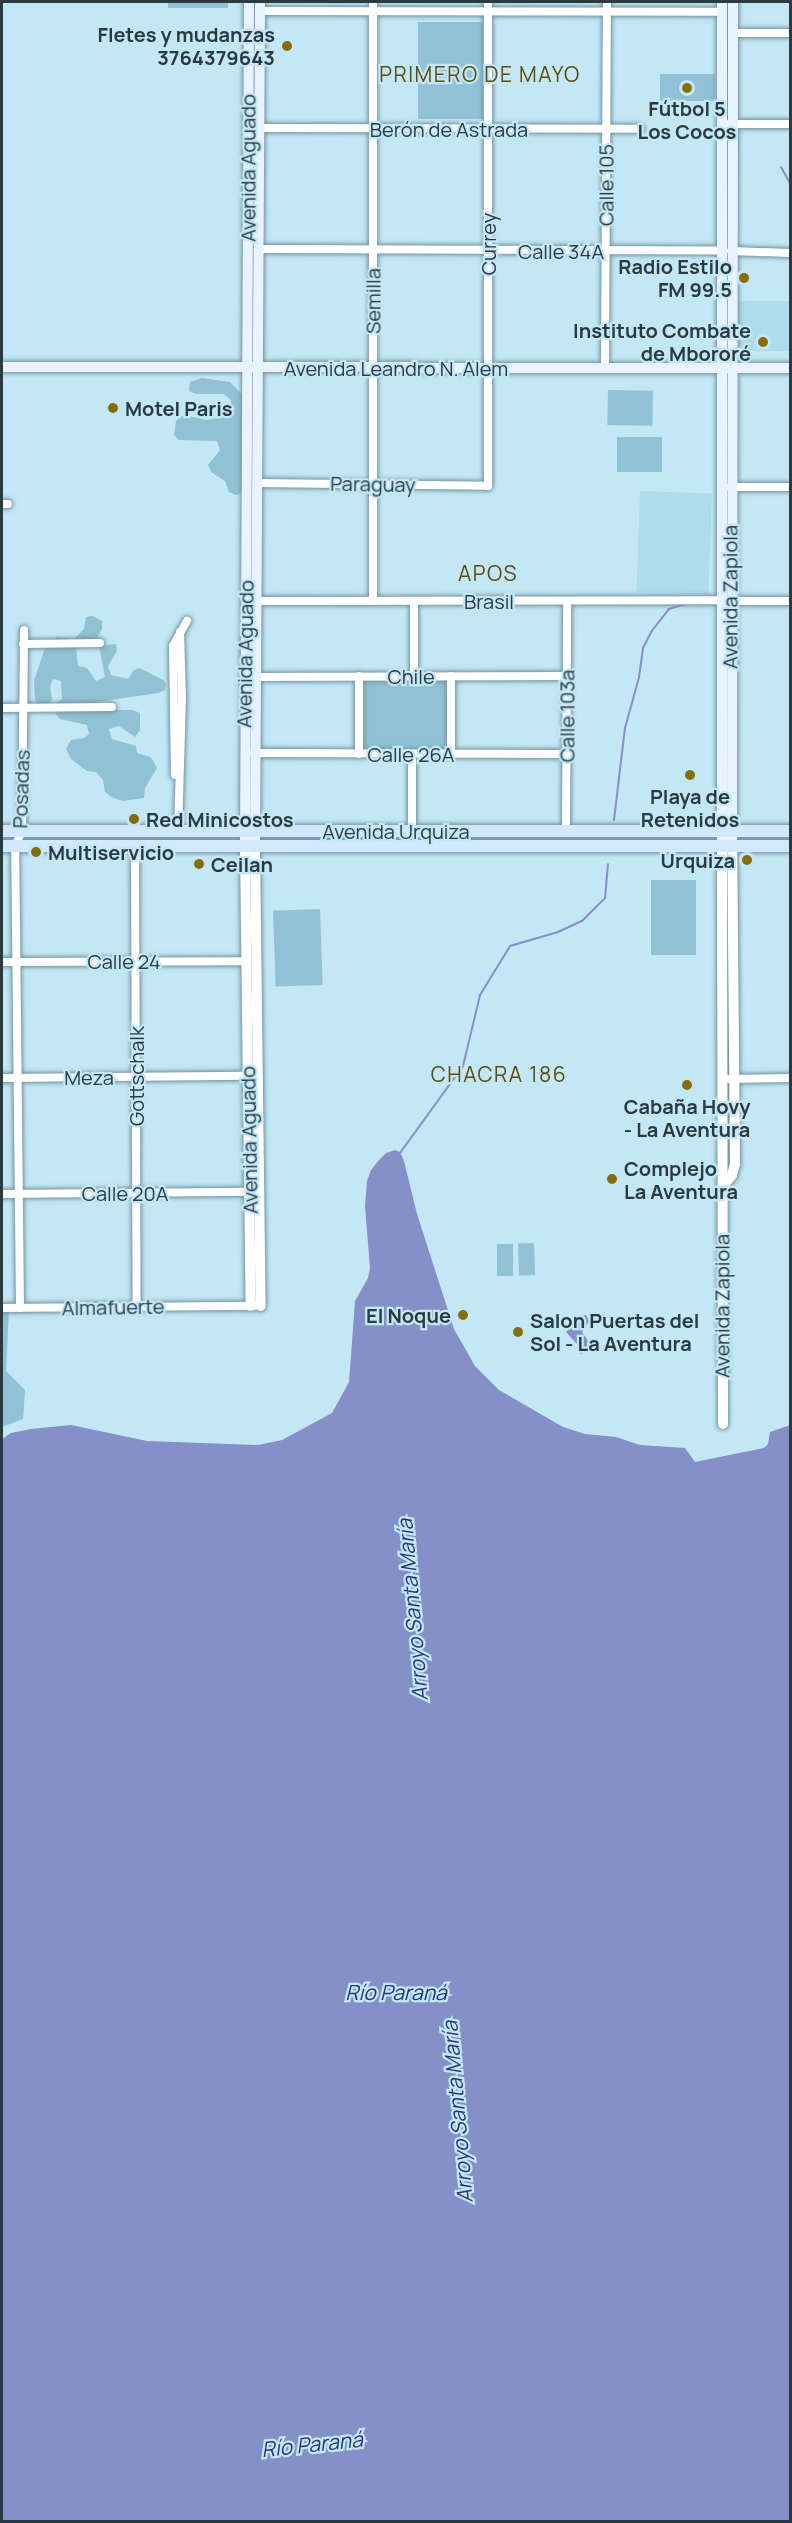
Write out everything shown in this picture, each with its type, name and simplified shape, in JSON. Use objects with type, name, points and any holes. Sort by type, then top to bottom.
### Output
[{"type":"main road","name":"Avenida Aguado","points":[[249,2],[252,368],[250,846]]},
{"type":"main road","name":"Avenida Zapiola","points":[[727,846],[726,251],[733,2]]},
{"type":"main road","name":"Avenida Aguado","points":[[250,831],[254,753],[258,483],[252,368],[258,249],[260,6]]},
{"type":"main road","name":"Avenida Zapiola","points":[[722,7],[728,124]]},
{"type":"main road","name":"Avenida Leandro N. Alem","points":[[2,367],[790,368]]},
{"type":"main road","name":"Avenida Zapiola","points":[[726,369],[730,487],[726,601]]},
{"type":"main road","name":"Avenida Urquiza","points":[[2,831],[790,831]]},
{"type":"main road","name":"Avenida Urquiza","points":[[2,846],[790,846]]},
{"type":"street","name":"Semilla","points":[[373,2],[373,601]]},
{"type":"street","name":"Currey","points":[[488,2],[488,486]]},
{"type":"street","name":"Calle 105","points":[[605,368],[607,2]]},
{"type":"street","points":[[260,6],[373,12],[607,12],[722,7]]},
{"type":"street","points":[[733,33],[790,33]]},
{"type":"street","points":[[728,124],[790,124]]},
{"type":"street","name":"Berón de Astrada","points":[[258,128],[640,129]]},
{"type":"street","name":"Calle 34A","points":[[258,249],[790,253]]},
{"type":"street","name":"Paraguay","points":[[258,483],[488,486]]},
{"type":"street","points":[[730,487],[790,487]]},
{"type":"street","name":"Brasil","points":[[256,601],[790,601]]},
{"type":"street","points":[[414,601],[414,676]]},
{"type":"street","name":"Calle 103a","points":[[566,830],[567,601]]},
{"type":"street","points":[[177,832],[182,699],[180,632],[187,621]]},
{"type":"street","name":"Posadas","points":[[20,1308],[15,846],[22,831],[24,630]]},
{"type":"street","points":[[23,644],[100,643]]},
{"type":"street","points":[[359,676],[359,754]]},
{"type":"street","points":[[451,676],[451,754]]},
{"type":"street","name":"Chile","points":[[254,677],[567,676]]},
{"type":"street","points":[[2,708],[112,707]]},
{"type":"street","name":"Calle 26A","points":[[254,753],[567,754]]},
{"type":"street","points":[[412,754],[412,831]]},
{"type":"street","name":"Gottschalk","points":[[135,846],[137,1306]]},
{"type":"street","name":"Avenida Aguado","points":[[250,846],[247,961],[250,1306]]},
{"type":"street","name":"Avenida Aguado","points":[[250,846],[250,1306]]},
{"type":"street","name":"Avenida Zapiola","points":[[721,1189],[732,1175],[735,1164],[727,846]]},
{"type":"street","name":"Avenida Zapiola","points":[[723,1424],[721,1079],[727,846]]},
{"type":"street","name":"Calle 24","points":[[2,962],[247,961]]},
{"type":"street","name":"Meza","points":[[2,1078],[248,1076]]},
{"type":"street","points":[[721,1079],[790,1078]]},
{"type":"street","name":"Calle 20A","points":[[2,1194],[249,1192]]},
{"type":"street","name":"Almafuerte","points":[[2,1308],[250,1306]]},
{"type":"shaded area","points":[[168,2],[228,2],[228,8],[168,8]]},
{"type":"shaded area","points":[[418,22],[483,22],[483,119],[418,119]]},
{"type":"shaded area","name":"Fútbol 5 Los Cocos","points":[[660,74],[715,74],[715,101],[660,101]]},
{"type":"shaded area","points":[[735,301],[790,301],[790,351],[735,351]]},
{"type":"shaded area","points":[[202,378],[230,382],[244,396],[247,491],[236,495],[229,492],[225,481],[211,472],[208,465],[220,450],[217,441],[179,440],[174,435],[176,421],[184,415],[206,420],[231,416],[231,400],[224,394],[196,394],[189,391],[190,382]]},
{"type":"shaded area","points":[[608,390],[653,391],[652,426],[607,425]]},
{"type":"shaded area","points":[[617,437],[662,437],[662,472],[617,472]]},
{"type":"shaded area","points":[[640,491],[712,494],[708,594],[636,592]]},
{"type":"shaded area","points":[[93,616],[102,621],[102,629],[94,644],[76,649],[78,666],[87,668],[96,681],[105,677],[99,646],[116,644],[117,651],[108,666],[111,675],[128,679],[134,670],[140,668],[163,680],[166,684],[165,690],[158,693],[96,702],[102,710],[133,710],[140,713],[140,730],[135,737],[119,726],[109,729],[112,739],[136,746],[137,753],[151,757],[157,768],[145,788],[144,798],[123,801],[113,798],[105,792],[103,780],[96,772],[87,771],[71,759],[66,749],[71,740],[84,738],[89,734],[87,725],[60,719],[56,714],[55,704],[62,699],[61,681],[53,679],[50,687],[52,699],[47,708],[38,707],[35,698],[34,681],[45,648],[57,637],[74,639],[84,629],[86,617]]},
{"type":"shaded area","points":[[364,681],[448,681],[448,749],[364,749]]},
{"type":"shaded area","points":[[651,880],[696,880],[696,955],[651,955]]},
{"type":"shaded area","points":[[320,909],[323,985],[276,987],[273,911]]},
{"type":"shaded area","points":[[534,1243],[535,1275],[519,1276],[518,1244]]},
{"type":"shaded area","points":[[497,1244],[513,1244],[513,1276],[497,1276]]},
{"type":"shaded area","points":[[2,1310],[9,1310],[6,1371],[25,1390],[23,1419],[2,1427]]},
{"type":"water","name":"Río Paraná","points":[[395,1150],[400,1152],[404,1161],[417,1214],[454,1329],[475,1366],[499,1390],[563,1427],[585,1434],[616,1437],[640,1445],[685,1448],[695,1462],[764,1448],[768,1444],[770,1432],[790,1425],[790,2521],[2,2521],[2,1439],[11,1433],[71,1425],[147,1441],[258,1445],[282,1440],[332,1413],[349,1382],[355,1301],[368,1278],[370,1268],[365,1206],[367,1181],[371,1170],[379,1160],[386,1153]]},
{"type":"water","points":[[586,1315],[589,1321],[582,1332],[590,1344],[587,1352],[580,1354],[577,1344],[566,1332],[575,1323],[576,1317]]},
{"type":"waterway","name":"Arroyo Santa María","points":[[781,167],[790,183]]},
{"type":"waterway","name":"Arroyo Santa María","points":[[614,820],[625,728],[639,677],[643,648],[651,632],[669,609],[685,604]]},
{"type":"waterway","name":"Arroyo Santa María","points":[[400,1153],[463,1066],[480,995],[510,946],[558,932],[582,921],[605,898],[608,864]]},
{"type":"place","name":"Fletes y mudanzas 3764379643","points":[[287,46]]},
{"type":"place","name":"Fútbol 5 Los Cocos","points":[[687,88]]},
{"type":"place","name":"Radio Estilo FM 99.5","points":[[744,278]]},
{"type":"place","name":"Instituto Combate de Mbororé","points":[[763,342]]},
{"type":"place","name":"Motel Paris","points":[[113,408]]},
{"type":"place","name":"Playa de Retenidos","points":[[690,775]]},
{"type":"place","name":"Red Minicostos","points":[[134,819]]},
{"type":"place","name":"Multiservicio","points":[[36,852]]},
{"type":"place","name":"Urquiza","points":[[747,860]]},
{"type":"place","name":"Ceilan","points":[[199,864]]},
{"type":"place","name":"Cabaña Hovy - La Aventura","points":[[687,1085]]},
{"type":"place","name":"Complejo La Aventura","points":[[612,1179]]},
{"type":"place","name":"El Noque","points":[[463,1315]]},
{"type":"place","name":"Salon Puertas del Sol - La Aventura","points":[[518,1332]]},
{"type":"district","name":"PRIMERO DE MAYO","points":[[480,74]]},
{"type":"district","name":"APOS","points":[[488,573]]},
{"type":"district","name":"CHACRA 186","points":[[499,1074]]}]
